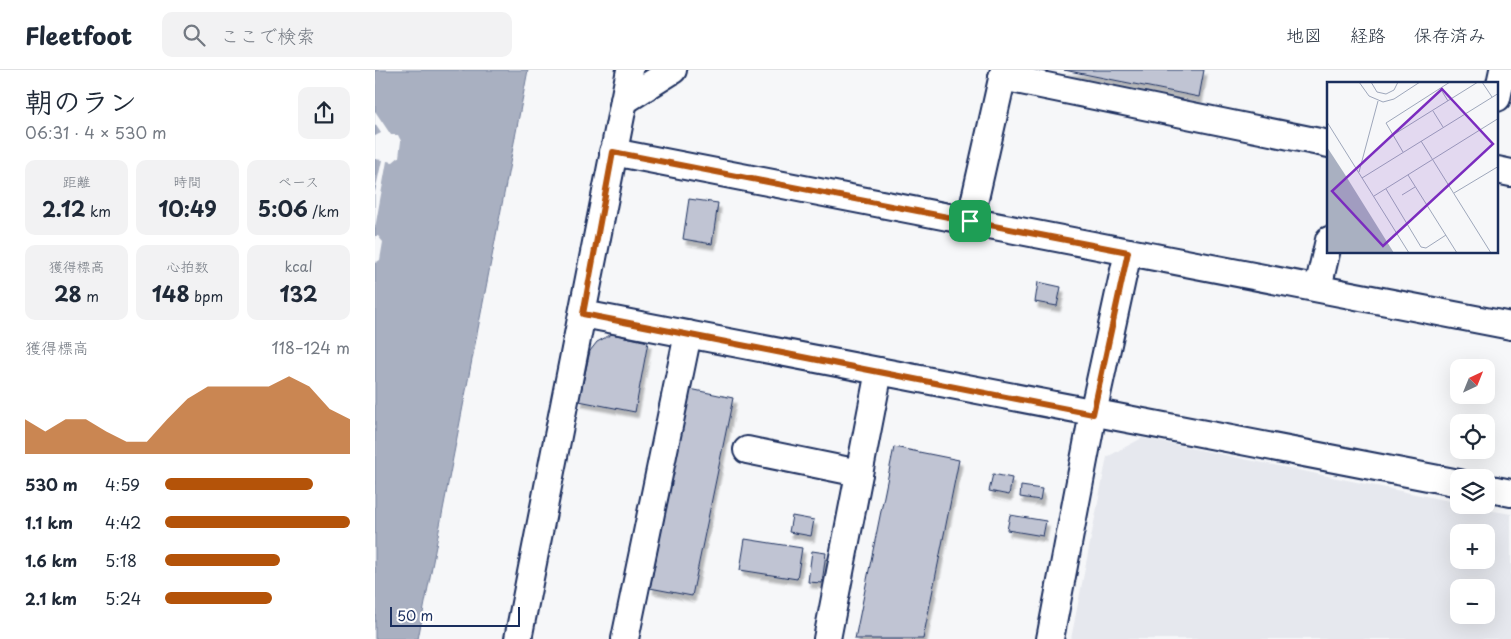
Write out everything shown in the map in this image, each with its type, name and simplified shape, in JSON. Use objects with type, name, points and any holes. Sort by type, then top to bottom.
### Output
[{"type":"lane","points":[[518,639],[583,314],[629,70]]},
{"type":"lane","points":[[624,101],[673,70]]},
{"type":"lane","points":[[1499,89],[1503,70]]},
{"type":"lane","points":[[970,221],[1003,73],[1327,144]]},
{"type":"lane","points":[[613,152],[1511,326]]},
{"type":"lane","points":[[1318,288],[1327,249]]},
{"type":"lane","points":[[1050,639],[1093,414],[1128,252]]},
{"type":"lane","points":[[583,314],[1093,414],[1450,481]]},
{"type":"lane","points":[[625,639],[688,334]]},
{"type":"lane","points":[[827,639],[879,371]]},
{"type":"lane","points":[[747,450],[859,473]]},
{"type":"lane","points":[[1495,489],[1511,492]]},
{"type":"shaded area","points":[[1142,438],[1450,501],[1450,514],[1495,514],[1495,511],[1511,514],[1511,639],[1071,639],[1107,457]]},
{"type":"water","points":[[375,70],[528,70],[418,639],[375,639]]},
{"type":"pier","points":[[375,111],[391,135],[398,135],[401,141],[399,157],[393,162],[387,161],[375,228],[375,192],[382,160],[375,159],[375,136],[381,133],[375,124]]},
{"type":"pier","points":[[375,236],[378,236],[383,242],[380,260],[375,263]]},
{"type":"building","points":[[1064,70],[1204,70],[1199,97]]},
{"type":"building","points":[[689,199],[718,203],[712,244],[683,239]]},
{"type":"building","points":[[1038,282],[1061,287],[1057,306],[1035,302]]},
{"type":"building","points":[[612,334],[648,342],[635,412],[579,401],[590,351],[597,342]]},
{"type":"building","points":[[690,389],[733,398],[692,596],[650,588]]},
{"type":"building","points":[[894,447],[959,460],[923,639],[855,639]]},
{"type":"building","points":[[993,474],[1012,478],[1009,495],[989,491]]},
{"type":"building","points":[[1021,486],[1042,489],[1040,500],[1020,497]]},
{"type":"building","points":[[1010,515],[1046,521],[1043,536],[1007,530]]},
{"type":"building","points":[[792,516],[814,520],[811,536],[789,532]]},
{"type":"building","points":[[745,539],[802,548],[797,579],[740,570]]},
{"type":"building","points":[[812,551],[826,553],[822,583],[808,582]]},
{"type":"route","points":[[613,152],[970,221],[1128,252],[1093,414],[583,314],[613,152]]}]
